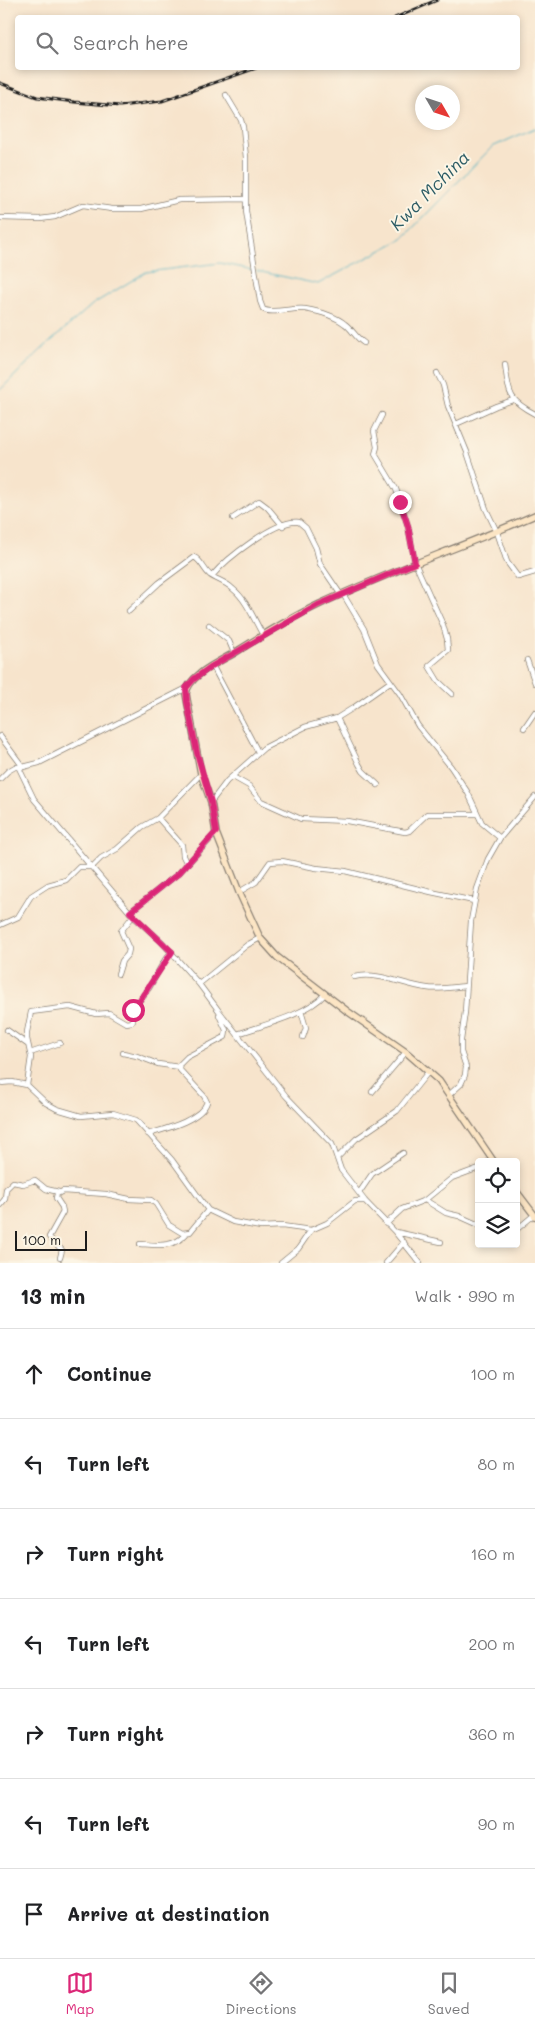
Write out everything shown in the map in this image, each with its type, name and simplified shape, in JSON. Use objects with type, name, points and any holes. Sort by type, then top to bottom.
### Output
[{"type":"street","points":[[226,96],[241,120],[243,127],[249,234],[263,309],[267,311],[303,309],[326,315],[346,324],[364,344]]},
{"type":"street","points":[[0,218],[40,219],[55,217],[83,205],[112,209],[141,209],[179,200],[246,199]]},
{"type":"street","points":[[505,364],[508,389],[513,400],[535,414]]},
{"type":"street","points":[[437,373],[468,452],[486,509],[497,532],[506,562],[515,575],[519,577],[535,572]]},
{"type":"street","points":[[456,424],[513,400]]},
{"type":"street","points":[[382,416],[374,432],[377,447],[374,454],[396,489],[408,526],[415,563],[436,607],[447,639],[448,650],[429,666],[435,676],[452,694]]},
{"type":"street","points":[[233,518],[259,501],[267,506],[283,526]]},
{"type":"street","points":[[0,780],[8,771],[15,767],[21,768],[39,763],[186,688],[194,679],[212,666],[318,605],[415,563],[497,532],[535,515]]},
{"type":"street","points":[[212,576],[228,559],[264,535],[295,522],[304,525],[316,548],[320,564],[364,629],[378,664],[400,694],[418,726],[468,793],[476,814],[485,827],[500,838]]},
{"type":"street","points":[[129,611],[159,583],[192,558],[197,558],[212,576],[224,581],[235,590],[243,600],[263,635]]},
{"type":"street","points":[[209,625],[229,641],[234,653]]},
{"type":"street","points":[[527,660],[535,683]]},
{"type":"street","points":[[212,666],[258,752]]},
{"type":"street","points":[[211,802],[222,786],[258,752],[280,738],[305,727],[337,718],[390,682]]},
{"type":"street","points":[[186,688],[187,702],[202,774],[211,802],[216,832],[239,892],[260,938],[277,957],[406,1052],[440,1081],[491,1158]]},
{"type":"street","points":[[524,728],[535,712]]},
{"type":"street","points":[[337,718],[363,771],[378,785]]},
{"type":"street","points":[[0,736],[21,768],[34,799],[132,914],[172,952],[199,984],[218,1011],[286,1096],[332,1144],[341,1170],[365,1201],[404,1242],[420,1263]]},
{"type":"street","points":[[0,925],[18,917],[31,896],[38,891],[66,880],[79,867],[92,867],[101,858],[117,850],[142,827],[158,818],[202,774]]},
{"type":"street","points":[[233,777],[248,786],[261,801],[301,819],[347,821],[405,832],[409,831],[428,814],[476,814]]},
{"type":"street","points":[[448,1095],[462,1084],[465,1075],[466,1067],[461,1052],[470,921],[474,901],[488,859],[500,838],[535,797]]},
{"type":"street","points":[[158,818],[182,845],[184,860],[187,864]]},
{"type":"street","points":[[118,974],[122,961],[129,950],[121,931],[132,914],[179,873],[216,832]]},
{"type":"street","points":[[239,892],[256,882],[270,862],[282,861],[316,868],[345,870],[474,901]]},
{"type":"street","points":[[199,984],[260,938]]},
{"type":"street","points":[[27,1085],[30,1053],[28,1018],[31,1012],[70,1006],[96,1014],[109,1013],[126,1022],[132,1022],[132,1014],[136,1005],[172,952]]},
{"type":"street","points":[[354,976],[364,975],[427,988],[466,986]]},
{"type":"street","points":[[237,1034],[301,1011],[314,1005],[325,994]]},
{"type":"street","points":[[179,1067],[181,1062],[187,1057],[225,1037],[226,1030],[218,1011]]},
{"type":"street","points":[[301,1011],[306,1028],[303,1037]]},
{"type":"street","points":[[7,1030],[28,1044]]},
{"type":"street","points":[[30,1053],[60,1043]]},
{"type":"street","points":[[372,1092],[406,1052]]},
{"type":"street","points":[[123,1053],[153,1063],[179,1067]]},
{"type":"street","points":[[148,1134],[196,1116],[205,1107],[207,1102],[204,1096],[179,1067]]},
{"type":"street","points":[[337,1158],[356,1139],[397,1111],[429,1071]]},
{"type":"street","points":[[0,1083],[12,1082],[27,1085],[42,1100],[58,1109],[81,1116],[113,1113],[136,1120],[172,1160],[208,1210],[232,1222],[261,1227],[282,1226],[311,1230],[327,1223],[355,1201],[365,1201]]},
{"type":"street","points":[[359,1193],[372,1174],[403,1153]]},
{"type":"street","points":[[386,1224],[402,1209],[425,1200],[452,1178],[475,1169]]},
{"type":"street","points":[[0,1205],[5,1199],[6,1188],[13,1182],[23,1184],[34,1180],[46,1189],[59,1192],[106,1194],[129,1199],[151,1200],[156,1204],[169,1225],[176,1231],[186,1234]]},
{"type":"street","points":[[59,1192],[56,1198],[63,1212],[49,1238],[62,1250],[60,1258]]},
{"type":"street","points":[[520,1197],[534,1216],[520,1227]]},
{"type":"street","points":[[425,1200],[449,1214],[475,1223]]},
{"type":"street","points":[[140,1244],[169,1245],[177,1242],[208,1210]]},
{"type":"street","points":[[281,1263],[298,1249],[311,1230]]},
{"type":"street","points":[[395,1232],[441,1242]]},
{"type":"street","points":[[386,1263],[404,1242]]},
{"type":"waterway","name":"Kwa Mchina","points":[[257,271],[318,284],[402,239],[492,147],[535,128]]},
{"type":"waterway","name":"Kwa Mchina","points":[[0,390],[41,350],[93,304],[146,272],[220,263],[253,270]]},
{"type":"railway","points":[[402,15],[437,0]]},
{"type":"railway","points":[[0,83],[37,97],[120,106],[162,101],[250,70]]},
{"type":"route","points":[[133,1010],[155,979],[166,958],[172,952],[130,912],[179,873],[216,832],[211,802],[197,753],[186,688],[194,679],[212,666],[263,635],[318,605],[415,563],[408,526],[400,502]]}]
